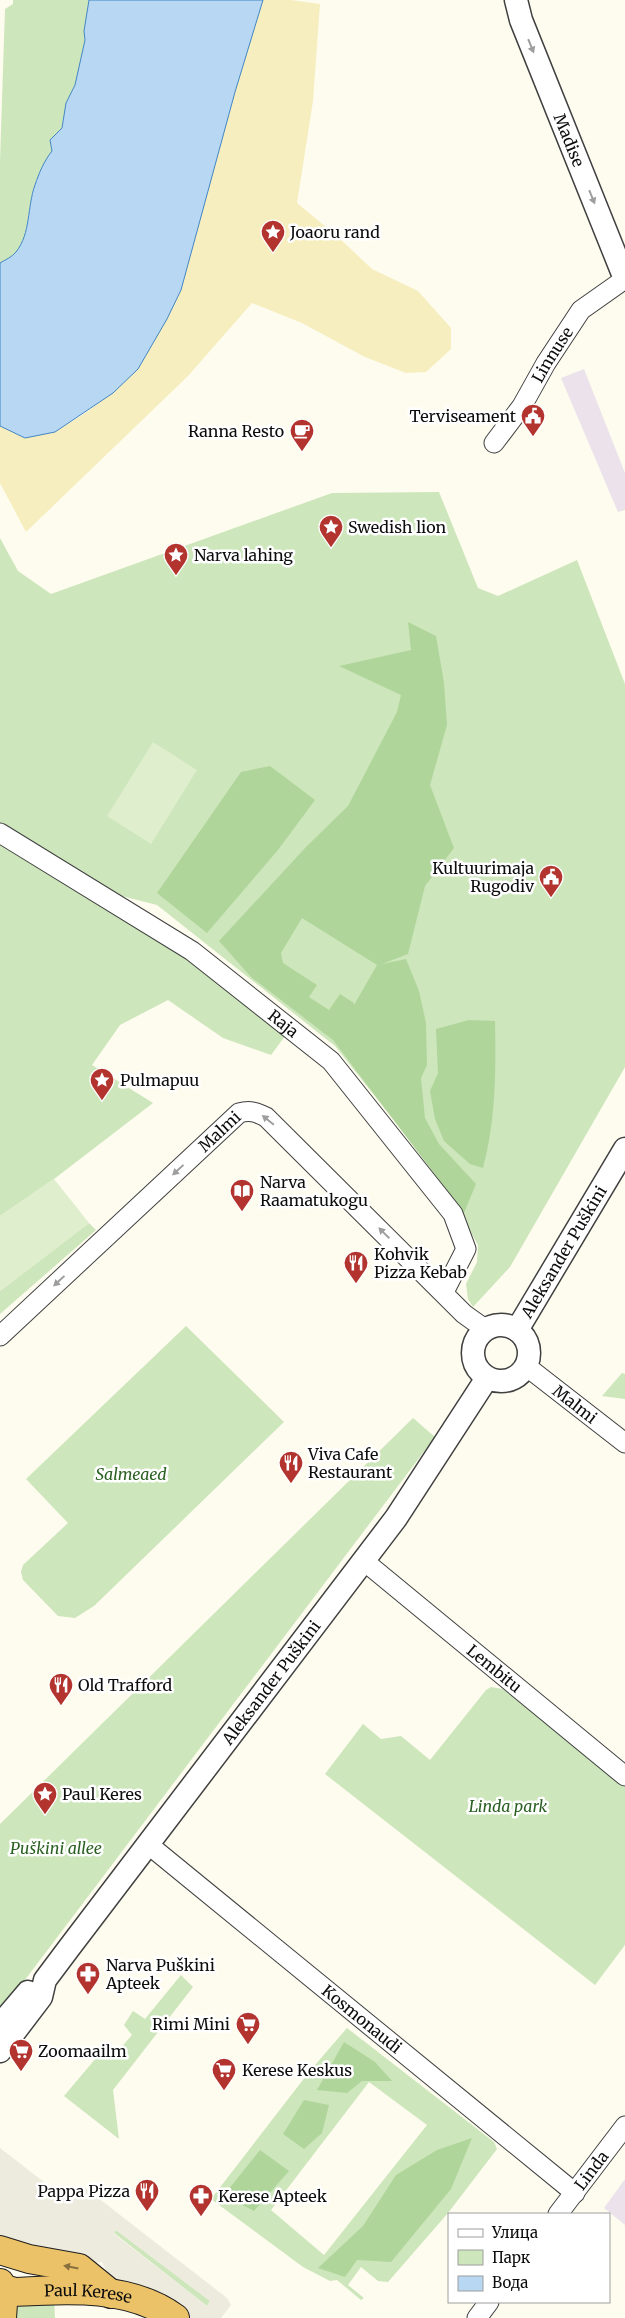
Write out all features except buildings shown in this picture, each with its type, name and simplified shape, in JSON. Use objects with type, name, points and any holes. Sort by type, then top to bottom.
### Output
[{"type":"highway","points":[[0,2250],[28,2259],[79,2268],[111,2294]]},
{"type":"highway","points":[[2,2286],[2,2318]]},
{"type":"highway","name":"Paul Kerese","points":[[2,2286],[15,2292],[89,2290],[111,2294],[153,2306],[175,2318]]},
{"type":"street","name":"Madise","points":[[516,0],[521,20],[625,279]]},
{"type":"street","name":"Linnuse","points":[[494,443],[522,406],[546,363],[581,310],[625,279]]},
{"type":"street","name":"Raja","points":[[0,833],[192,951],[331,1061],[453,1214],[466,1249],[444,1292]]},
{"type":"street","name":"Malmi","points":[[0,1336],[239,1113],[247,1111],[256,1112],[266,1117],[464,1314],[485,1330]]},
{"type":"street","name":"Aleksander Puškini","points":[[517,1330],[625,1149]]},
{"type":"street","points":[[501,1324],[517,1330],[523,1335],[529,1350],[526,1366],[514,1379],[496,1381],[487,1378],[475,1364],[472,1355],[478,1336],[485,1330],[501,1324]]},
{"type":"street","name":"Malmi","points":[[526,1366],[625,1443]]},
{"type":"street","name":"Aleksander Puškini","points":[[0,2024],[30,1990],[45,1980],[364,1562],[402,1510],[487,1378]]},
{"type":"street","name":"Lembitu","points":[[364,1562],[625,1776]]},
{"type":"street","name":"Kosmonaudi","points":[[149,1845],[575,2193]]},
{"type":"street","name":"Aleksander Puškini","points":[[0,2051],[41,1996],[45,1980]]},
{"type":"street","name":"Linda","points":[[559,2213],[625,2126]]},
{"type":"street","points":[[477,2318],[488,2303]]},
{"type":"shaded area","points":[[584,369],[625,473],[625,510],[618,512],[561,378]]},
{"type":"shaded area","points":[[0,2148],[71,2203],[84,2187],[227,2298],[231,2305],[221,2318],[187,2318],[111,2281],[102,2262],[86,2265],[0,2238]],"holes":[[[116,2230],[210,2301],[207,2306],[114,2234]]]},
{"type":"shaded area","points":[[625,2179],[625,2225],[604,2208]]},
{"type":"green space","points":[[13,0],[89,0],[84,31],[85,40],[75,85],[66,103],[62,128],[50,140],[52,151],[42,167],[35,185],[21,245],[14,254],[0,263],[0,161],[5,9],[13,4]]},
{"type":"green space","points":[[439,492],[478,588],[498,596],[577,560],[625,684],[625,1067],[510,1267],[473,1307],[468,1299],[466,1284],[477,1262],[478,1245],[440,1178],[335,1046],[157,905],[110,893],[0,824],[0,538],[18,571],[51,594],[332,493]]},
{"type":"green space","points":[[408,622],[436,636],[444,683],[447,725],[430,785],[454,848],[425,886],[408,954],[382,964],[406,959],[419,991],[426,1023],[427,1065],[421,1078],[425,1118],[439,1144],[476,1184],[464,1213],[333,1040],[251,977],[219,941],[306,847],[348,806],[397,712],[401,695],[339,666],[411,650]],"holes":[[[302,918],[377,965],[354,1005],[354,1003],[340,994],[329,1010],[309,997],[317,985],[283,963],[281,953]]]},
{"type":"green space","points":[[153,742],[197,770],[151,844],[107,816]]},
{"type":"green space","points":[[270,766],[315,800],[278,850],[207,933],[157,893],[241,772]]},
{"type":"green space","points":[[0,833],[291,1028],[271,1055],[223,1038],[168,1000],[120,1025],[92,1065],[153,1103],[54,1179],[0,1216]]},
{"type":"green space","points":[[469,1020],[495,1021],[493,1113],[483,1168],[470,1164],[444,1141],[435,1119],[430,1091],[438,1073],[436,1029]]},
{"type":"green space","points":[[54,1179],[89,1223],[0,1291],[0,1216]]},
{"type":"green space","points":[[89,1223],[96,1230],[0,1314],[0,1291]]},
{"type":"green space","name":"Salmeaed","points":[[186,1326],[284,1422],[94,1606],[75,1618],[58,1616],[23,1580],[21,1572],[23,1565],[68,1523],[26,1479]]},
{"type":"green space","points":[[622,1373],[625,1374],[625,1399],[602,1396]]},
{"type":"green space","name":"Puškini allee","points":[[413,1418],[435,1437],[0,2013],[0,1824]]},
{"type":"green space","name":"Linda park","points":[[491,1687],[503,1689],[625,1787],[625,1945],[595,1985],[325,1774],[363,1724],[381,1739],[401,1736],[430,1760],[486,1690]]},
{"type":"green space","points":[[181,1975],[193,1987],[113,2090],[119,2139],[64,2096],[102,2051],[111,2059],[132,2035],[124,2025],[133,2011],[145,2019]]},
{"type":"green space","points":[[347,2028],[494,2142],[497,2149],[448,2213],[388,2282],[378,2281],[361,2267],[348,2285],[364,2298],[361,2300],[337,2280],[330,2281],[303,2267],[211,2199],[309,2072]],"holes":[[[369,2082],[427,2125],[324,2255],[271,2210]]]},
{"type":"green space","points":[[344,2042],[375,2062],[392,2081],[362,2081],[347,2093],[317,2090]]},
{"type":"green space","points":[[304,2100],[329,2105],[322,2133],[304,2149],[283,2134]]},
{"type":"green space","points":[[472,2138],[451,2189],[391,2262],[357,2260],[345,2277],[318,2268],[363,2226],[396,2175],[437,2150]]},
{"type":"green space","points":[[260,2150],[289,2171],[254,2211],[224,2195]]},
{"type":"green space","points":[[116,2230],[210,2301],[207,2306],[114,2233]]},
{"type":"green space","points":[[54,2298],[55,2318],[11,2318],[16,2299]]},
{"type":"sand","name":"Joaoru rand","points":[[263,0],[291,0],[320,4],[313,101],[297,203],[338,237],[372,269],[418,291],[451,328],[451,349],[426,372],[406,373],[365,357],[302,323],[252,303],[188,376],[26,532],[0,483],[0,426],[41,432],[53,432],[60,429],[91,409],[123,380],[137,364],[161,328],[181,290],[235,92]]},
{"type":"water","points":[[89,0],[263,0],[235,92],[181,290],[167,319],[138,369],[113,393],[55,432],[25,438],[0,426],[0,263],[14,254],[21,245],[35,185],[42,167],[52,151],[50,140],[62,128],[66,103],[75,85],[85,40],[84,31]]},
{"type":"place","name":"Joaoru rand","points":[[273,253]]},
{"type":"place","name":"Terviseament","points":[[533,437]]},
{"type":"place","name":"Ranna Resto","points":[[302,452]]},
{"type":"place","name":"Swedish lion","points":[[331,548]]},
{"type":"place","name":"Narva lahing","points":[[176,576]]},
{"type":"place","name":"Kultuurimaja Rugodiv","points":[[551,898]]},
{"type":"place","name":"Pulmapuu","points":[[102,1101]]},
{"type":"place","name":"Narva Raamatukogu","points":[[242,1212]]},
{"type":"place","name":"Kohvik Pizza Kebab","points":[[356,1284]]},
{"type":"place","name":"Viva Cafe Restaurant","points":[[291,1484]]},
{"type":"place","name":"Old Trafford","points":[[61,1706]]},
{"type":"place","name":"Paul Keres","points":[[45,1815]]},
{"type":"place","name":"Narva Puškini Apteek","points":[[88,1995]]},
{"type":"place","name":"Rimi Mini","points":[[248,2045]]},
{"type":"place","name":"Zoomaailm","points":[[21,2072]]},
{"type":"place","name":"Kerese Keskus","points":[[224,2091]]},
{"type":"place","name":"Pappa Pizza","points":[[147,2212]]},
{"type":"place","name":"Kerese Apteek","points":[[201,2217]]}]
